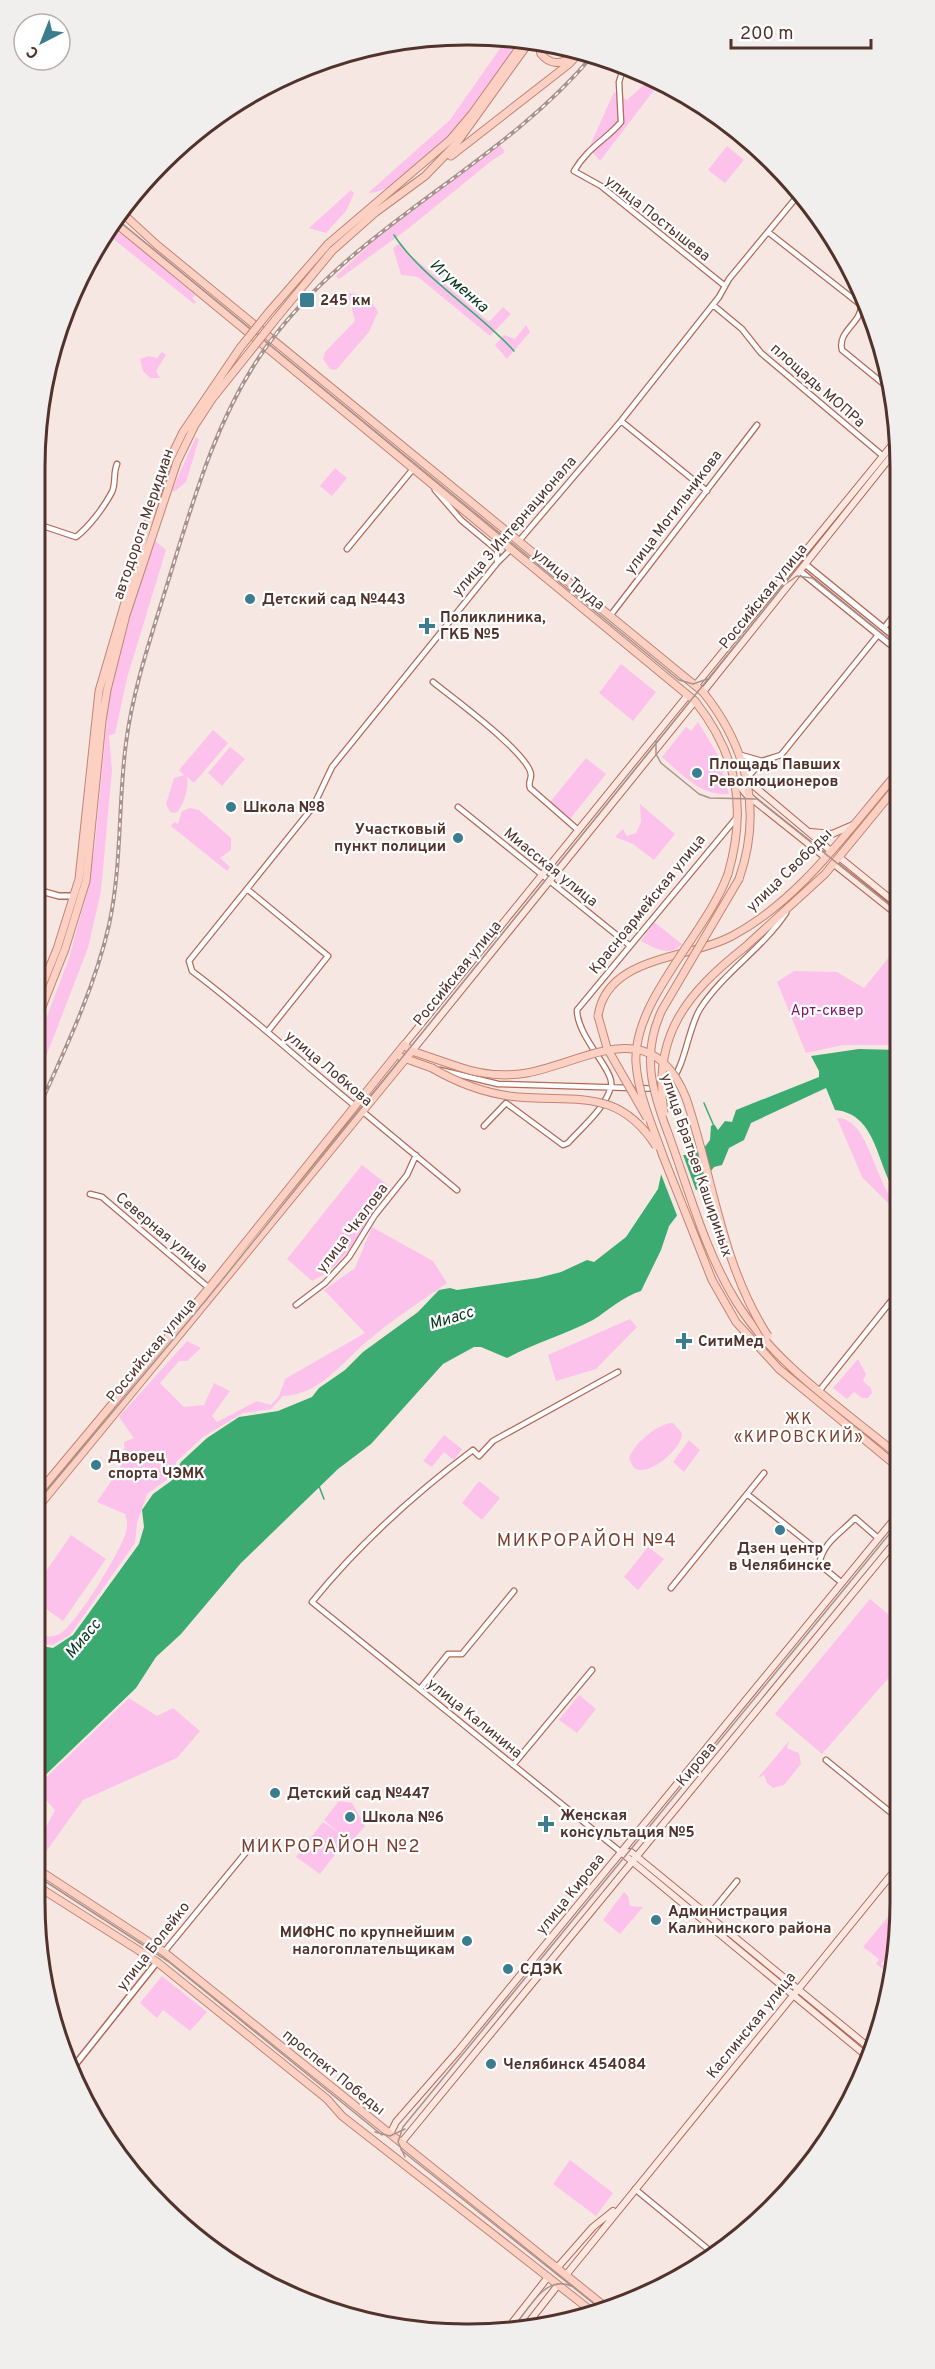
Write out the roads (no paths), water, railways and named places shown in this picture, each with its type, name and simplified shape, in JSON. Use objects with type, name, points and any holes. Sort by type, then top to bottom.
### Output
[{"type":"main road","name":"автодорога Меридиан","points":[[45,976],[75,896],[83,844],[99,691],[120,614],[173,451],[194,414],[240,348],[268,314],[328,244],[450,140],[472,114],[518,48]]},
{"type":"main road","name":"автодорога Меридиан","points":[[45,999],[65,949],[87,881],[105,700],[129,606],[184,447],[212,399],[307,278],[342,242],[425,176],[469,129],[524,49]]},
{"type":"main road","points":[[540,52],[555,63],[570,57]]},
{"type":"main road","points":[[425,176],[574,58]]},
{"type":"main road","name":"улица Труда","points":[[127,218],[149,239],[703,692],[721,717],[741,755],[748,779],[750,797]]},
{"type":"main road","name":"улица Труда","points":[[120,227],[696,701],[722,745],[736,780],[750,797],[825,857],[836,860],[890,898]]},
{"type":"main road","name":"Российская улица","points":[[45,1485],[212,1290],[244,1259],[800,571],[889,451]]},
{"type":"main road","name":"Российская улица","points":[[45,1499],[212,1290],[237,1253],[473,959],[798,558],[890,455]]},
{"type":"main road","name":"улица 3 Интернационала","points":[[511,549],[519,541]]},
{"type":"main road","points":[[798,558],[805,564]]},
{"type":"main road","points":[[793,565],[800,571]]},
{"type":"main road","points":[[603,624],[610,616]]},
{"type":"main road","name":"улица Труда","points":[[748,779],[831,851],[836,860],[890,908]]},
{"type":"main road","name":"улица Братьев Кашириных","points":[[736,780],[738,816],[736,843],[728,874],[716,900],[651,1005],[639,1036],[637,1070],[663,1156],[712,1280],[732,1315],[755,1345],[779,1369],[890,1461]]},
{"type":"main road","name":"улица Свободы","points":[[655,1134],[607,1048],[598,1016],[604,994],[619,977],[634,969],[732,936],[777,905],[831,851],[890,781]]},
{"type":"main road","name":"улица Свободы","points":[[668,1133],[663,1104],[662,1072],[673,1026],[683,1007],[700,986],[786,912],[836,860],[890,796]]},
{"type":"main road","name":"улица Братьев Кашириных","points":[[750,797],[751,819],[748,845],[739,879],[662,1010],[653,1030],[649,1057],[650,1076],[668,1133],[722,1275],[737,1303],[766,1337]]},
{"type":"main road","points":[[807,830],[832,834],[853,824]]},
{"type":"main road","points":[[473,959],[480,965]]},
{"type":"main road","points":[[405,1045],[412,1051],[459,1067],[492,1075],[524,1073],[598,1051],[619,1048],[641,1051],[665,1066],[679,1083],[688,1103],[738,1280],[766,1337],[783,1359],[890,1448]]},
{"type":"main road","points":[[397,1055],[432,1068],[467,1085],[494,1093],[526,1097],[580,1098],[608,1104],[636,1120],[663,1156]]},
{"type":"main road","points":[[237,1253],[244,1259]]},
{"type":"main road","points":[[55,1473],[62,1479]]},
{"type":"main road","name":"улица Кирова","points":[[387,2149],[390,2134],[396,2122],[423,2088],[458,2051],[622,1853],[890,1524]]},
{"type":"main road","name":"Кирова","points":[[400,2143],[890,1548]]},
{"type":"main road","name":"улица Калинина","points":[[622,1853],[634,1858],[709,1915],[865,2044]]},
{"type":"main road","name":"улица Калинина","points":[[634,1858],[862,2052]]},
{"type":"main road","name":"проспект Победы","points":[[45,1874],[164,1952],[600,2303]]},
{"type":"main road","name":"Каслинская улица","points":[[531,2319],[890,1876]]},
{"type":"main road","name":"проспект Победы","points":[[45,1891],[157,1962],[327,2099],[342,2116],[586,2307]]},
{"type":"main road","name":"улица Болейко","points":[[157,1962],[164,1952]]},
{"type":"main road","points":[[387,2149],[400,2143]]},
{"type":"main road","name":"Каслинская улица","points":[[513,2321],[548,2277],[593,2227],[623,2203]]},
{"type":"street","name":"улица Постышева","points":[[622,74],[621,122],[597,142],[574,171],[601,186],[725,286]]},
{"type":"street","name":"улица 3 Интернационала","points":[[519,541],[621,421],[794,200]]},
{"type":"street","points":[[768,232],[855,301]]},
{"type":"street","name":"площадь МОПРа","points":[[713,304],[742,329],[761,353],[890,462]]},
{"type":"street","points":[[860,312],[840,344],[842,350],[881,382]]},
{"type":"street","points":[[621,421],[707,491]]},
{"type":"street","name":"улица Могильникова","points":[[610,616],[757,424]]},
{"type":"street","points":[[45,527],[76,537],[84,531],[113,490],[113,473],[117,464]]},
{"type":"street","points":[[347,549],[413,469]]},
{"type":"street","points":[[424,477],[461,520],[497,550],[496,563]]},
{"type":"street","name":"улица 3 Интернационала","points":[[189,964],[314,807],[332,767],[496,563],[511,549]]},
{"type":"street","points":[[805,564],[890,633]]},
{"type":"street","points":[[800,571],[890,644]]},
{"type":"street","points":[[741,755],[762,761],[781,755],[890,620]]},
{"type":"street","points":[[433,682],[512,747],[526,764],[531,775],[530,788],[578,830]]},
{"type":"street","points":[[748,779],[762,761]]},
{"type":"street","name":"Миасская улица","points":[[458,807],[629,945]]},
{"type":"street","name":"Красноармейская улица","points":[[611,1086],[606,1069],[586,1041],[577,1010],[729,823],[738,816]]},
{"type":"street","points":[[247,889],[328,956],[268,1031]]},
{"type":"street","points":[[45,892],[59,896],[75,896]]},
{"type":"street","points":[[432,1068],[488,1083],[648,1089],[669,1083],[678,1067],[701,1008],[786,912]]},
{"type":"street","name":"улица Лобкова","points":[[189,964],[192,971],[268,1031],[279,1045],[457,1190]]},
{"type":"street","points":[[484,1126],[502,1104],[509,1105],[563,1145],[568,1143],[601,1104],[611,1086]]},
{"type":"street","name":"улица Чкалова","points":[[296,1305],[325,1283],[349,1257],[375,1215],[407,1175],[416,1155]]},
{"type":"street","name":"Северная улица","points":[[90,1194],[102,1197],[212,1290]]},
{"type":"street","points":[[820,1390],[890,1302]]},
{"type":"street","name":"улица Калинина","points":[[618,1372],[493,1441],[479,1456],[473,1450],[421,1489],[402,1511],[365,1541],[312,1602],[622,1853]]},
{"type":"street","points":[[671,1588],[764,1473]]},
{"type":"street","points":[[747,1494],[821,1553]]},
{"type":"street","points":[[842,1582],[819,1564],[821,1553],[839,1530],[855,1518],[878,1538]]},
{"type":"street","points":[[420,1689],[448,1654],[462,1654],[514,1591]]},
{"type":"street","points":[[513,1765],[592,1670]]},
{"type":"street","points":[[825,1760],[890,1812]]},
{"type":"street","name":"улица Болейко","points":[[164,1952],[252,1845],[258,1841]]},
{"type":"street","points":[[709,1915],[736,1881]]},
{"type":"street","name":"улица Болейко","points":[[77,2062],[157,1962]]},
{"type":"street","points":[[635,2189],[708,2249]]},
{"type":"water","name":"Миасс","points":[[859,1049],[890,1050],[890,1183],[869,1132],[860,1121],[849,1114],[835,1110],[826,1088],[751,1123],[744,1140],[729,1148],[722,1165],[714,1167],[669,1226],[661,1250],[641,1291],[622,1300],[593,1320],[507,1358],[481,1347],[474,1347],[443,1364],[371,1444],[338,1469],[241,1563],[181,1634],[156,1657],[136,1688],[45,1775],[45,1647],[53,1648],[73,1635],[139,1544],[144,1527],[142,1510],[153,1494],[171,1481],[181,1462],[207,1438],[239,1417],[278,1411],[312,1397],[319,1388],[345,1370],[363,1352],[418,1312],[439,1290],[450,1288],[457,1290],[538,1278],[561,1272],[587,1260],[594,1262],[626,1237],[658,1189],[662,1170],[681,1155],[691,1155],[704,1148],[710,1140],[711,1126],[714,1124],[718,1130],[725,1121],[732,1122],[736,1110],[819,1077],[819,1071],[811,1056]]},
{"type":"waterway","name":"Игуменка","points":[[394,235],[419,265],[514,351]]},
{"type":"waterway","name":"Игуменка","points":[[704,1103],[713,1124]]},
{"type":"waterway","points":[[319,1486],[324,1499]]},
{"type":"tram line","points":[[122,224],[679,680],[693,684],[710,678]]},
{"type":"tram line","points":[[45,1493],[206,1300],[784,585],[797,576],[812,578],[890,640]]},
{"type":"tram line","points":[[656,741],[656,754],[661,763],[699,794],[710,798],[757,799],[890,906]]},
{"type":"tram line","points":[[405,2157],[398,2142],[403,2127],[890,1533]]},
{"type":"tram line","points":[[45,1881],[169,1962],[382,2135]]},
{"type":"tram line","points":[[375,2132],[390,2136],[405,2129]]},
{"type":"tram line","points":[[401,2150],[595,2305]]},
{"type":"tram line","points":[[519,2320],[545,2289],[553,2285],[571,2286]]},
{"type":"railway","points":[[45,1093],[76,1023],[103,950],[116,880],[126,743],[133,703],[195,495],[230,408],[262,353],[297,309],[337,269],[513,132],[555,96],[587,62]]},
{"type":"place","name":"245 км","points":[[307,300]]},
{"type":"place","name":"Детский сад №443","points":[[250,599]]},
{"type":"place","name":"Поликлиника, ГКБ №5","points":[[427,626]]},
{"type":"place","name":"Площадь Павших Революционеров","points":[[697,773]]},
{"type":"place","name":"Школа №8","points":[[231,807]]},
{"type":"place","name":"Участковый пункт полиции","points":[[458,838]]},
{"type":"place","name":"СитиМед","points":[[684,1341]]},
{"type":"place","name":"Дворец спорта ЧЭМК","points":[[96,1465]]},
{"type":"place","name":"Дзен центр в Челябинске","points":[[780,1530]]},
{"type":"place","name":"Детский сад №447","points":[[275,1793]]},
{"type":"place","name":"Школа №6","points":[[350,1817]]},
{"type":"place","name":"Женская консультация №5","points":[[546,1824]]},
{"type":"place","name":"Администрация Калининского района","points":[[656,1920]]},
{"type":"place","name":"МИФНС по крупнейшим налогоплательщикам","points":[[467,1941]]},
{"type":"place","name":"СДЭК","points":[[508,1969]]},
{"type":"place","name":"Челябинск 454084","points":[[491,2064]]},
{"type":"district","name":"ЖК «КИРОВСКИЙ»","points":[[799,1427]]},
{"type":"district","name":"МИКРОРАЙОН №4","points":[[587,1540]]},
{"type":"district","name":"МИКРОРАЙОН №2","points":[[331,1846]]},
{"type":"park label","name":"Арт-сквер","points":[[827,1010]]}]
